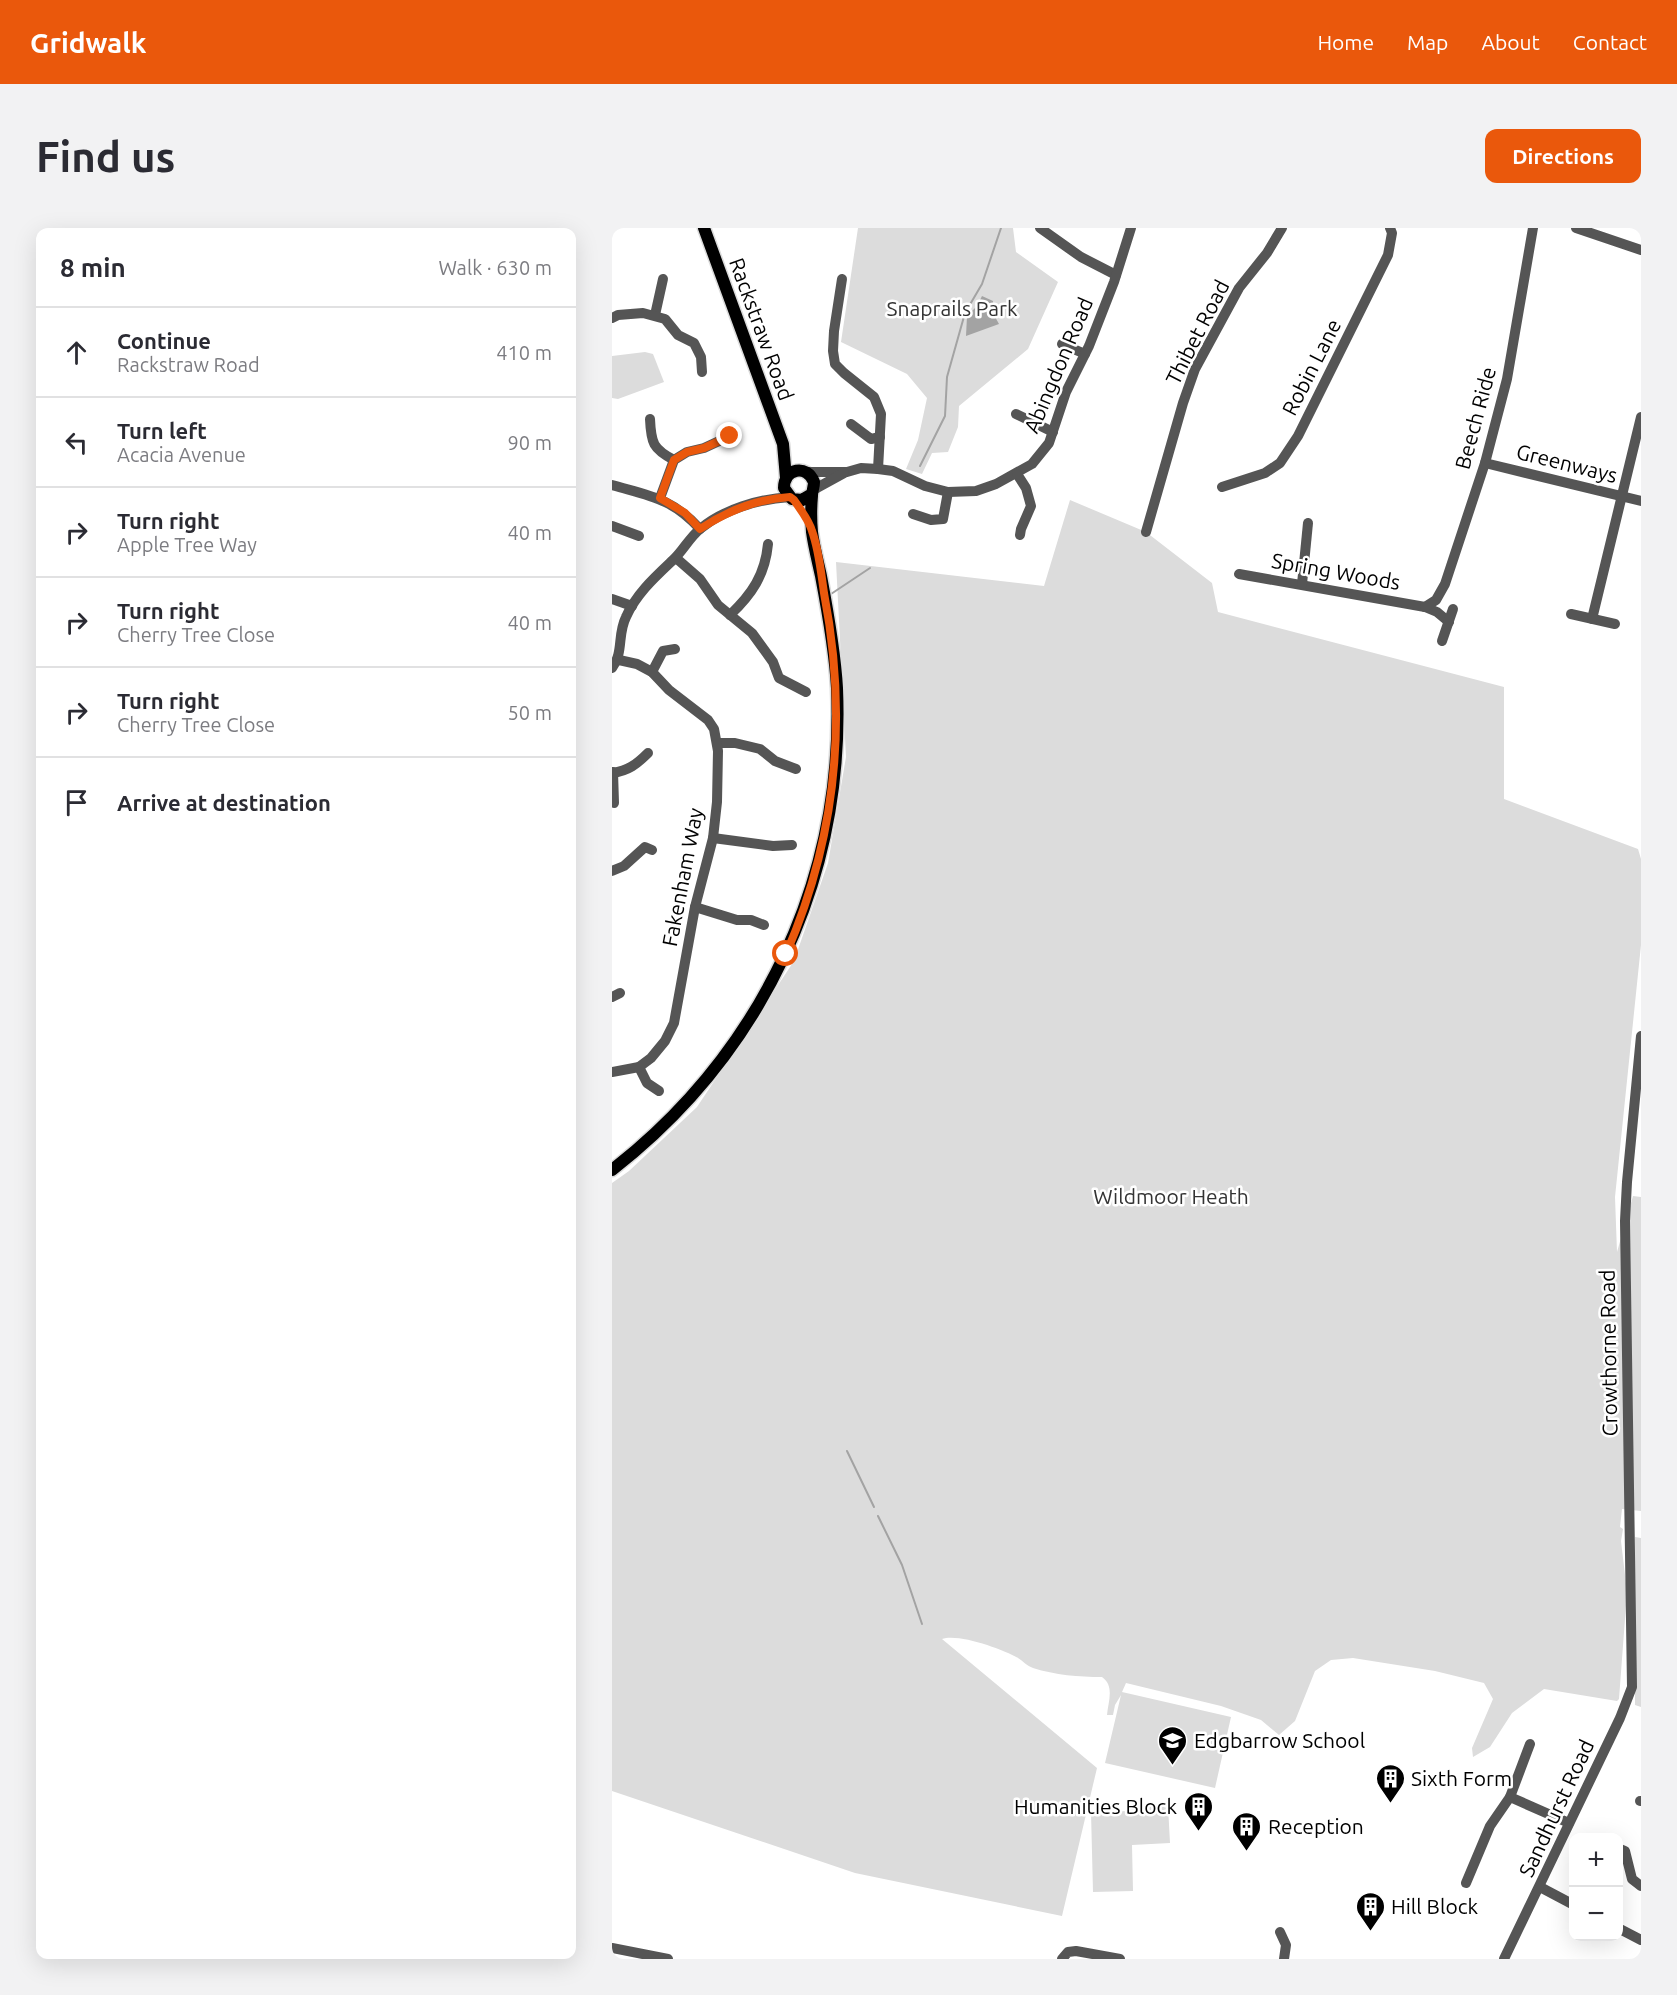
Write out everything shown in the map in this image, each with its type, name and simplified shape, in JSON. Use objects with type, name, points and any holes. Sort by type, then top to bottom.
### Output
[{"type":"main road","name":"Rackstraw Road","points":[[704,228],[783,444],[785,480]]},
{"type":"main road","name":"Rackstraw Road","points":[[783,444],[805,471]]},
{"type":"main road","points":[[612,1170],[679,1110],[709,1076],[739,1036],[772,982],[795,933],[814,877],[831,802],[836,750],[837,702],[831,632],[812,531],[813,480],[805,471],[792,472],[785,480],[785,491],[792,498],[812,531]]},
{"type":"main road","points":[[792,498],[805,499],[813,492]]},
{"type":"street","points":[[1040,228],[1081,257],[1116,275]]},
{"type":"street","name":"Abingdon Road","points":[[813,492],[847,472],[861,468],[892,471],[925,486],[948,492],[976,491],[1017,474],[1032,464],[1049,443],[1066,392],[1085,354],[1116,275],[1131,228]]},
{"type":"street","name":"Thibet Road","points":[[1146,532],[1195,369],[1239,288],[1282,228]]},
{"type":"street","name":"Robin Lane","points":[[1222,487],[1265,472],[1280,463],[1298,436],[1388,255],[1392,233],[1390,228]]},
{"type":"street","name":"Beech Ride","points":[[1436,600],[1454,560],[1485,463],[1509,370],[1533,228]]},
{"type":"street","points":[[1576,228],[1641,250]]},
{"type":"street","points":[[655,315],[663,279]]},
{"type":"street","points":[[843,279],[833,351],[836,364],[874,398],[881,414],[878,469]]},
{"type":"street","points":[[612,318],[618,315],[643,313],[665,320],[678,335],[694,343],[701,357],[702,372]]},
{"type":"street","points":[[1062,344],[1085,354]]},
{"type":"street","points":[[1016,414],[1053,432]]},
{"type":"street","points":[[1592,619],[1641,417]]},
{"type":"street","points":[[650,419],[654,445],[661,453],[674,460]]},
{"type":"street","points":[[851,424],[871,439],[880,437]]},
{"type":"street","points":[[660,498],[674,460],[687,452],[704,448],[730,436]]},
{"type":"street","name":"Greenways","points":[[1485,463],[1641,501]]},
{"type":"street","name":"Abingdon Road","points":[[805,471],[847,472]]},
{"type":"street","points":[[1017,474],[1026,488],[1031,506],[1020,536]]},
{"type":"street","points":[[616,664],[626,617],[646,586],[676,558],[700,529],[716,518],[761,500],[785,480]]},
{"type":"street","points":[[612,485],[660,498],[685,513],[700,529]]},
{"type":"street","points":[[913,514],[931,520],[943,519],[948,492]]},
{"type":"street","points":[[761,500],[792,498]]},
{"type":"street","points":[[1302,584],[1308,524]]},
{"type":"street","points":[[612,526],[639,536]]},
{"type":"street","points":[[730,615],[746,600],[755,587],[764,566],[768,544]]},
{"type":"street","points":[[676,558],[700,579],[718,605],[752,633],[764,648],[779,678],[806,692]]},
{"type":"street","name":"Spring Woods","points":[[1239,574],[1425,607],[1437,612],[1449,622]]},
{"type":"street","points":[[612,599],[632,606]]},
{"type":"street","points":[[1425,607],[1436,600],[1437,612]]},
{"type":"street","points":[[1442,641],[1453,609]]},
{"type":"street","points":[[1571,614],[1615,624]]},
{"type":"street","points":[[652,672],[663,651],[675,649]]},
{"type":"street","name":"Fakenham Way","points":[[616,664],[637,664],[652,672],[669,690],[708,720],[714,729],[718,743],[714,838],[695,907],[674,1023],[665,1041],[651,1058],[639,1067]]},
{"type":"street","points":[[718,743],[735,743],[760,749],[775,761],[796,769]]},
{"type":"street","points":[[614,803],[613,772],[623,772],[635,766],[648,753]]},
{"type":"street","points":[[714,838],[751,844],[792,845]]},
{"type":"street","points":[[612,871],[624,866],[645,847],[652,850]]},
{"type":"street","points":[[695,907],[737,920],[751,920],[764,925]]},
{"type":"street","name":"Crowthorne Road","points":[[1632,1671],[1625,1221],[1641,1036]]},
{"type":"street","points":[[612,1072],[639,1067],[647,1083],[659,1091]]},
{"type":"street","name":"Sandhurst Road","points":[[1504,1959],[1625,1707],[1632,1687],[1632,1671]]},
{"type":"street","points":[[1466,1883],[1490,1826],[1510,1797],[1530,1744]]},
{"type":"street","points":[[1510,1797],[1569,1823]]},
{"type":"street","points":[[1623,1850],[1632,1879],[1641,1886]]},
{"type":"street","points":[[1540,1887],[1569,1902]]},
{"type":"street","points":[[1623,1931],[1641,1940]]},
{"type":"street","points":[[1280,1932],[1286,1945],[1284,1959]]},
{"type":"street","points":[[612,1948],[668,1959]]},
{"type":"street","points":[[1062,1959],[1068,1952],[1076,1951],[1120,1959]]},
{"type":"green space","name":"Snaprails Park","points":[[858,228],[1013,228],[1016,252],[1058,282],[1028,349],[959,406],[958,427],[948,452],[932,453],[922,474],[906,469],[918,440],[927,398],[907,374],[841,342]]},
{"type":"green space","points":[[645,352],[653,354],[664,382],[618,399],[612,398],[612,356]]},
{"type":"green space","name":"Wildmoor Heath","points":[[1070,500],[1146,532],[1212,583],[1218,612],[1504,687],[1504,799],[1638,849],[1641,859],[1641,945],[1615,1197],[1617,1252],[1633,1196],[1641,1197],[1641,1511],[1622,1509],[1620,1527],[1623,1529],[1621,1541],[1627,1592],[1619,1699],[1617,1701],[1544,1689],[1512,1713],[1490,1747],[1473,1757],[1472,1748],[1493,1699],[1484,1683],[1435,1671],[1353,1658],[1331,1660],[1315,1671],[1295,1721],[1279,1735],[1261,1720],[1221,1706],[1126,1683],[1122,1692],[1231,1717],[1215,1788],[1105,1763],[1121,1695],[1115,1705],[1113,1715],[1107,1715],[1110,1690],[1102,1677],[1067,1675],[1041,1670],[992,1646],[959,1638],[942,1639],[1097,1768],[1062,1916],[855,1873],[612,1791],[612,1183],[629,1171],[697,1107],[794,961],[828,863],[846,757],[836,562],[1044,586]]},
{"type":"green space","points":[[1635,1537],[1641,1538],[1641,1707],[1635,1705]]},
{"type":"green space","points":[[1168,1806],[1170,1843],[1132,1845],[1133,1891],[1093,1892],[1091,1812],[1130,1811],[1130,1807]]},
{"type":"shaded area","points":[[982,296],[993,301],[994,315],[999,324],[966,336],[967,316],[977,306]]},
{"type":"waterway","points":[[920,466],[945,416],[947,377],[965,313],[982,284],[1001,228]]},
{"type":"waterway","points":[[831,594],[870,568]]},
{"type":"waterway","points":[[847,1451],[874,1507]]},
{"type":"waterway","points":[[878,1516],[902,1565],[922,1624]]},
{"type":"place","name":"Edgbarrow School","points":[[1173,1766]]},
{"type":"place","name":"Sixth Form","points":[[1390,1804]]},
{"type":"place","name":"Humanities Block","points":[[1198,1832]]},
{"type":"place","name":"Reception","points":[[1247,1852]]},
{"type":"place","name":"Hill Block","points":[[1370,1932]]},
{"type":"route","points":[[730,436],[704,448],[687,452],[674,460],[660,498],[685,513],[700,529],[716,518],[761,500],[790,497],[794,500],[812,531],[835,662],[836,750],[826,833],[802,916],[786,954]]}]
